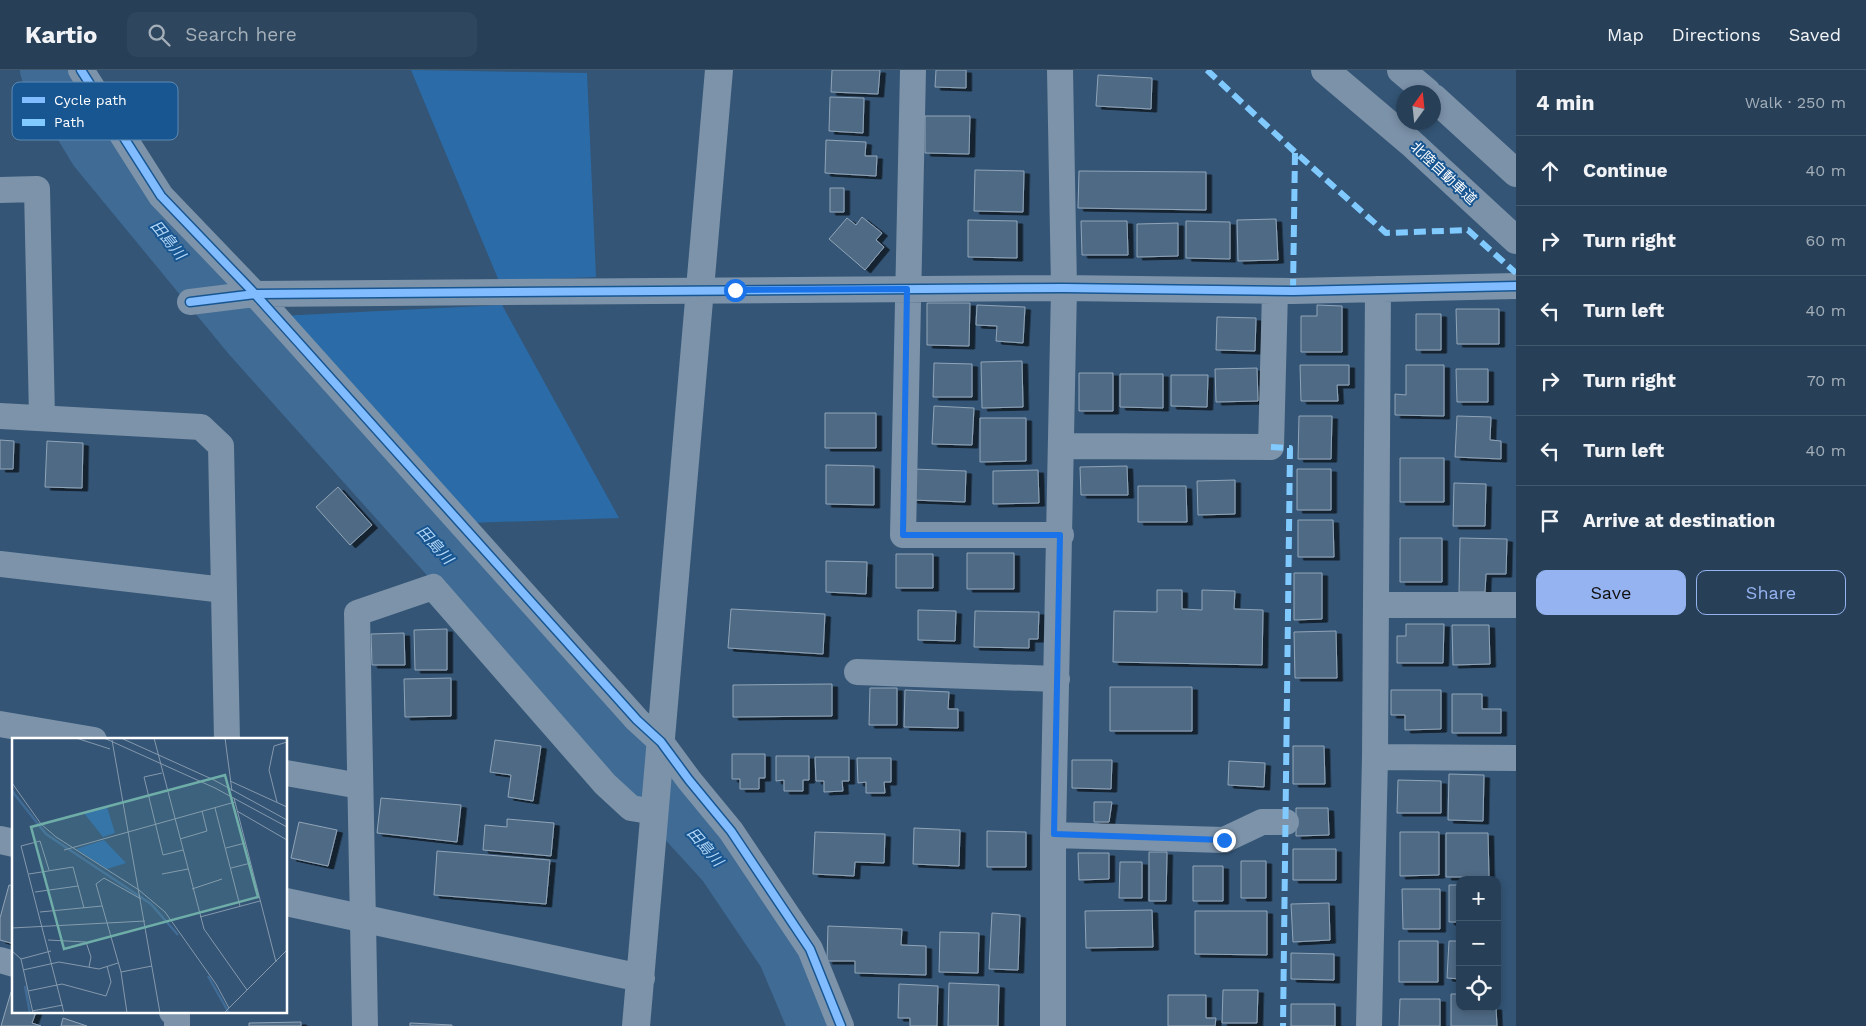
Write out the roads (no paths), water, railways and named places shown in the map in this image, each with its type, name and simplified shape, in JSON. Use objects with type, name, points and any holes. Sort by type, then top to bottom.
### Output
[{"type":"highway","name":"北陸自動車道","points":[[1325,70],[1411,143],[1516,240]]},
{"type":"highway","points":[[1441,105],[1516,173]]},
{"type":"street","points":[[81,70],[89,82]]},
{"type":"street","points":[[636,1026],[719,70]]},
{"type":"street","points":[[913,70],[903,535],[1060,535]]},
{"type":"street","points":[[1053,1026],[1054,834],[1064,288],[1060,70]]},
{"type":"street","points":[[125,140],[161,196],[255,294],[637,720],[661,742],[731,831],[810,949],[841,1026]]},
{"type":"street","points":[[0,190],[37,190],[42,417]]},
{"type":"street","points":[[190,302],[255,294],[1064,288],[1275,291],[1516,286]]},
{"type":"street","points":[[1370,1026],[1375,757],[1378,289]]},
{"type":"street","points":[[1062,446],[1271,447],[1275,291]]},
{"type":"street","points":[[0,416],[201,427],[221,446],[227,738]]},
{"type":"street","points":[[0,564],[224,590]]},
{"type":"street","points":[[365,1026],[357,613],[432,587],[605,784],[631,808],[655,812]]},
{"type":"street","points":[[1376,605],[1516,605]]},
{"type":"street","points":[[858,672],[1058,679]]},
{"type":"street","points":[[0,724],[82,738]]},
{"type":"street","points":[[1375,757],[1516,758]]},
{"type":"street","points":[[288,773],[360,786]]},
{"type":"street","points":[[1054,834],[1224,840],[1262,822],[1286,822]]},
{"type":"street","points":[[288,902],[641,978]]},
{"type":"waterway","name":"田島川","points":[[45,70],[52,82]]},
{"type":"waterway","name":"田島川","points":[[87,140],[94,151],[248,338],[723,866],[783,955],[813,1026]]}]
